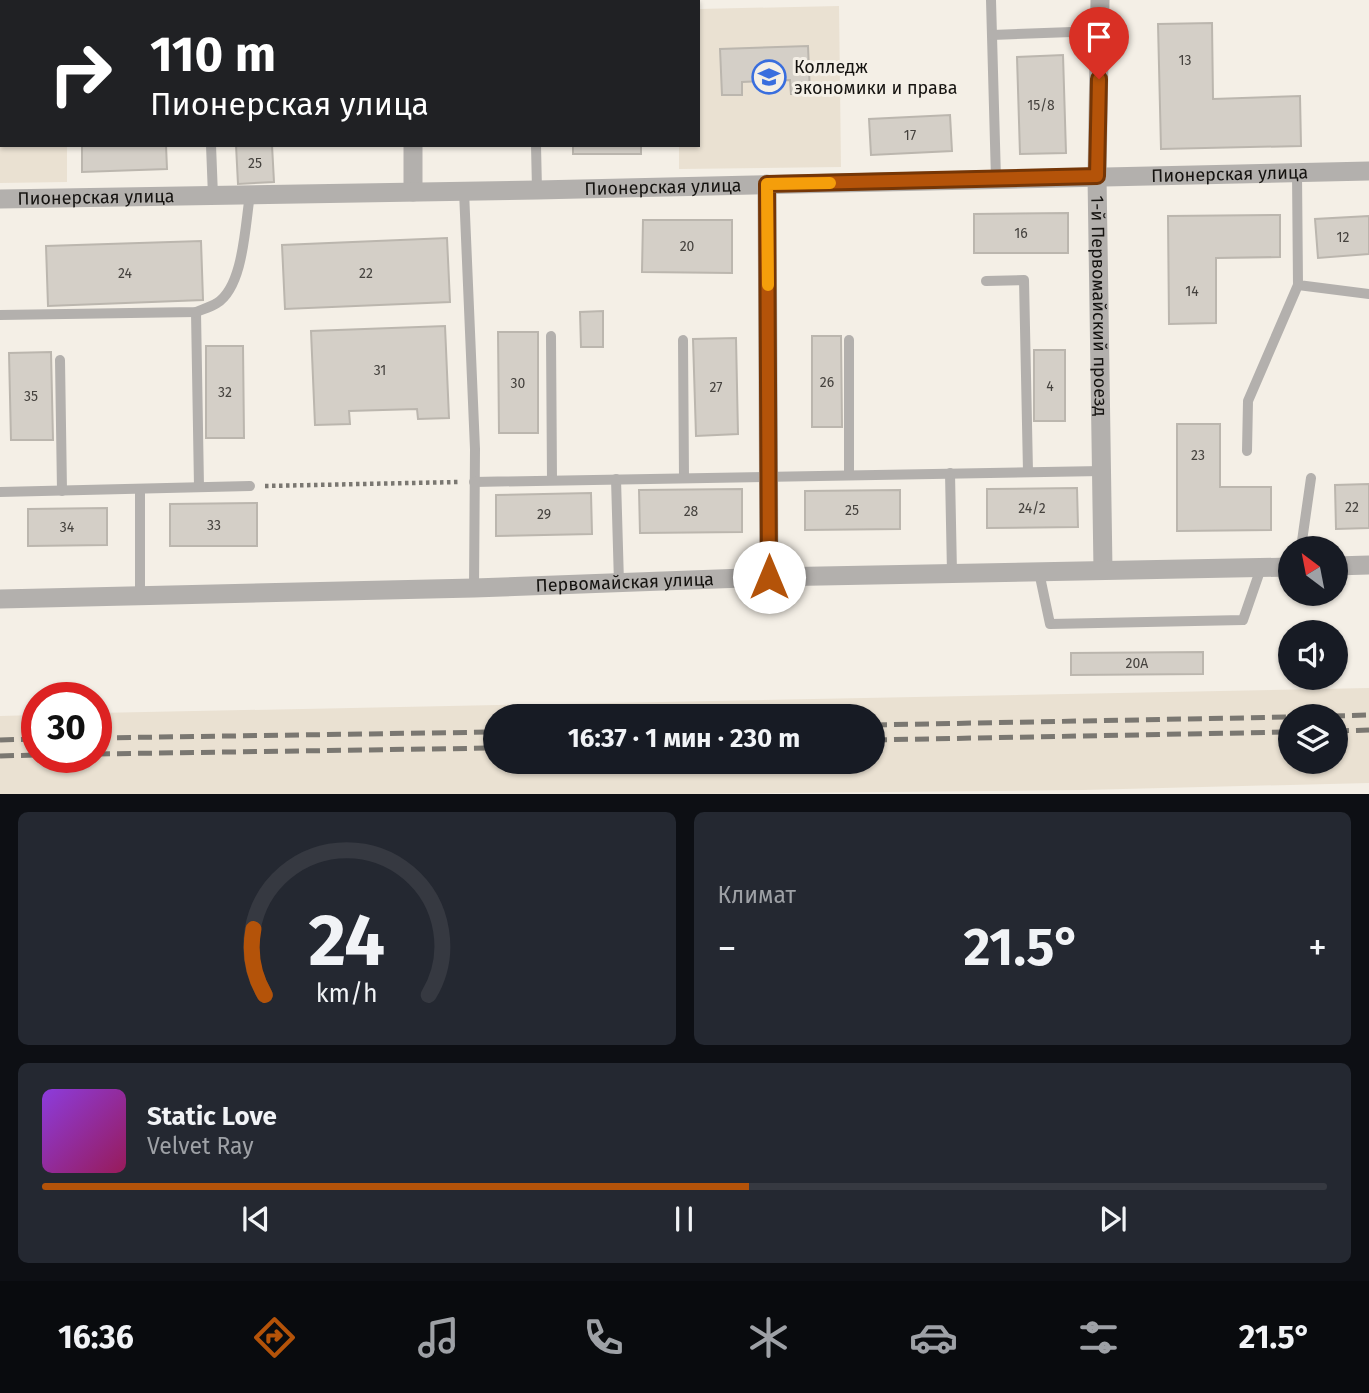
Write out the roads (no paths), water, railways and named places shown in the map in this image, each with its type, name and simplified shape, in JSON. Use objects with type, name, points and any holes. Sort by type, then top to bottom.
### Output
[{"type":"street","name":"1-й Первомайский проезд","points":[[1100,0],[1097,176],[1103,570]]},
{"type":"street","points":[[413,147],[413,192]]},
{"type":"street","name":"Пионерская улица","points":[[0,199],[1369,172]]},
{"type":"street","points":[[767,184],[769,577]]},
{"type":"street","points":[[1348,566],[1369,565]]},
{"type":"street","name":"Первомайская улица","points":[[0,599],[474,588],[769,577],[1278,567]]},
{"type":"lane","points":[[991,0],[996,179]]},
{"type":"lane","points":[[992,35],[1100,31]]},
{"type":"lane","points":[[211,147],[213,196]]},
{"type":"lane","points":[[536,147],[537,190]]},
{"type":"lane","points":[[1247,451],[1248,401],[1298,285],[1297,173]]},
{"type":"lane","points":[[464,191],[471,324],[474,588]]},
{"type":"lane","points":[[0,315],[196,312],[219,302],[232,286],[239,269],[250,195]]},
{"type":"lane","points":[[986,281],[1024,280],[1028,472]]},
{"type":"lane","points":[[1298,285],[1369,294]]},
{"type":"lane","points":[[196,312],[199,488]]},
{"type":"lane","points":[[551,336],[552,481]]},
{"type":"lane","points":[[683,340],[684,478]]},
{"type":"lane","points":[[849,340],[849,475]]},
{"type":"lane","points":[[60,360],[62,491]]},
{"type":"lane","points":[[474,482],[1102,471]]},
{"type":"lane","points":[[950,474],[952,573]]},
{"type":"lane","points":[[1303,536],[1311,478]]},
{"type":"lane","points":[[616,479],[619,583]]},
{"type":"lane","points":[[0,492],[250,486]]},
{"type":"lane","points":[[140,489],[140,596]]},
{"type":"lane","points":[[1039,572],[1051,624],[1243,620],[1261,567]]},
{"type":"railway","points":[[1348,716],[1369,715]]},
{"type":"railway","points":[[885,725],[1278,717]]},
{"type":"railway","points":[[1348,731],[1369,730]]},
{"type":"railway","points":[[112,738],[483,732]]},
{"type":"railway","points":[[885,740],[1278,732]]},
{"type":"railway","points":[[0,740],[21,739]]},
{"type":"railway","points":[[112,754],[483,748]]},
{"type":"railway","points":[[0,756],[21,755]]},
{"type":"place","name":"Колледж экономики и права","points":[[769,77]]}]
